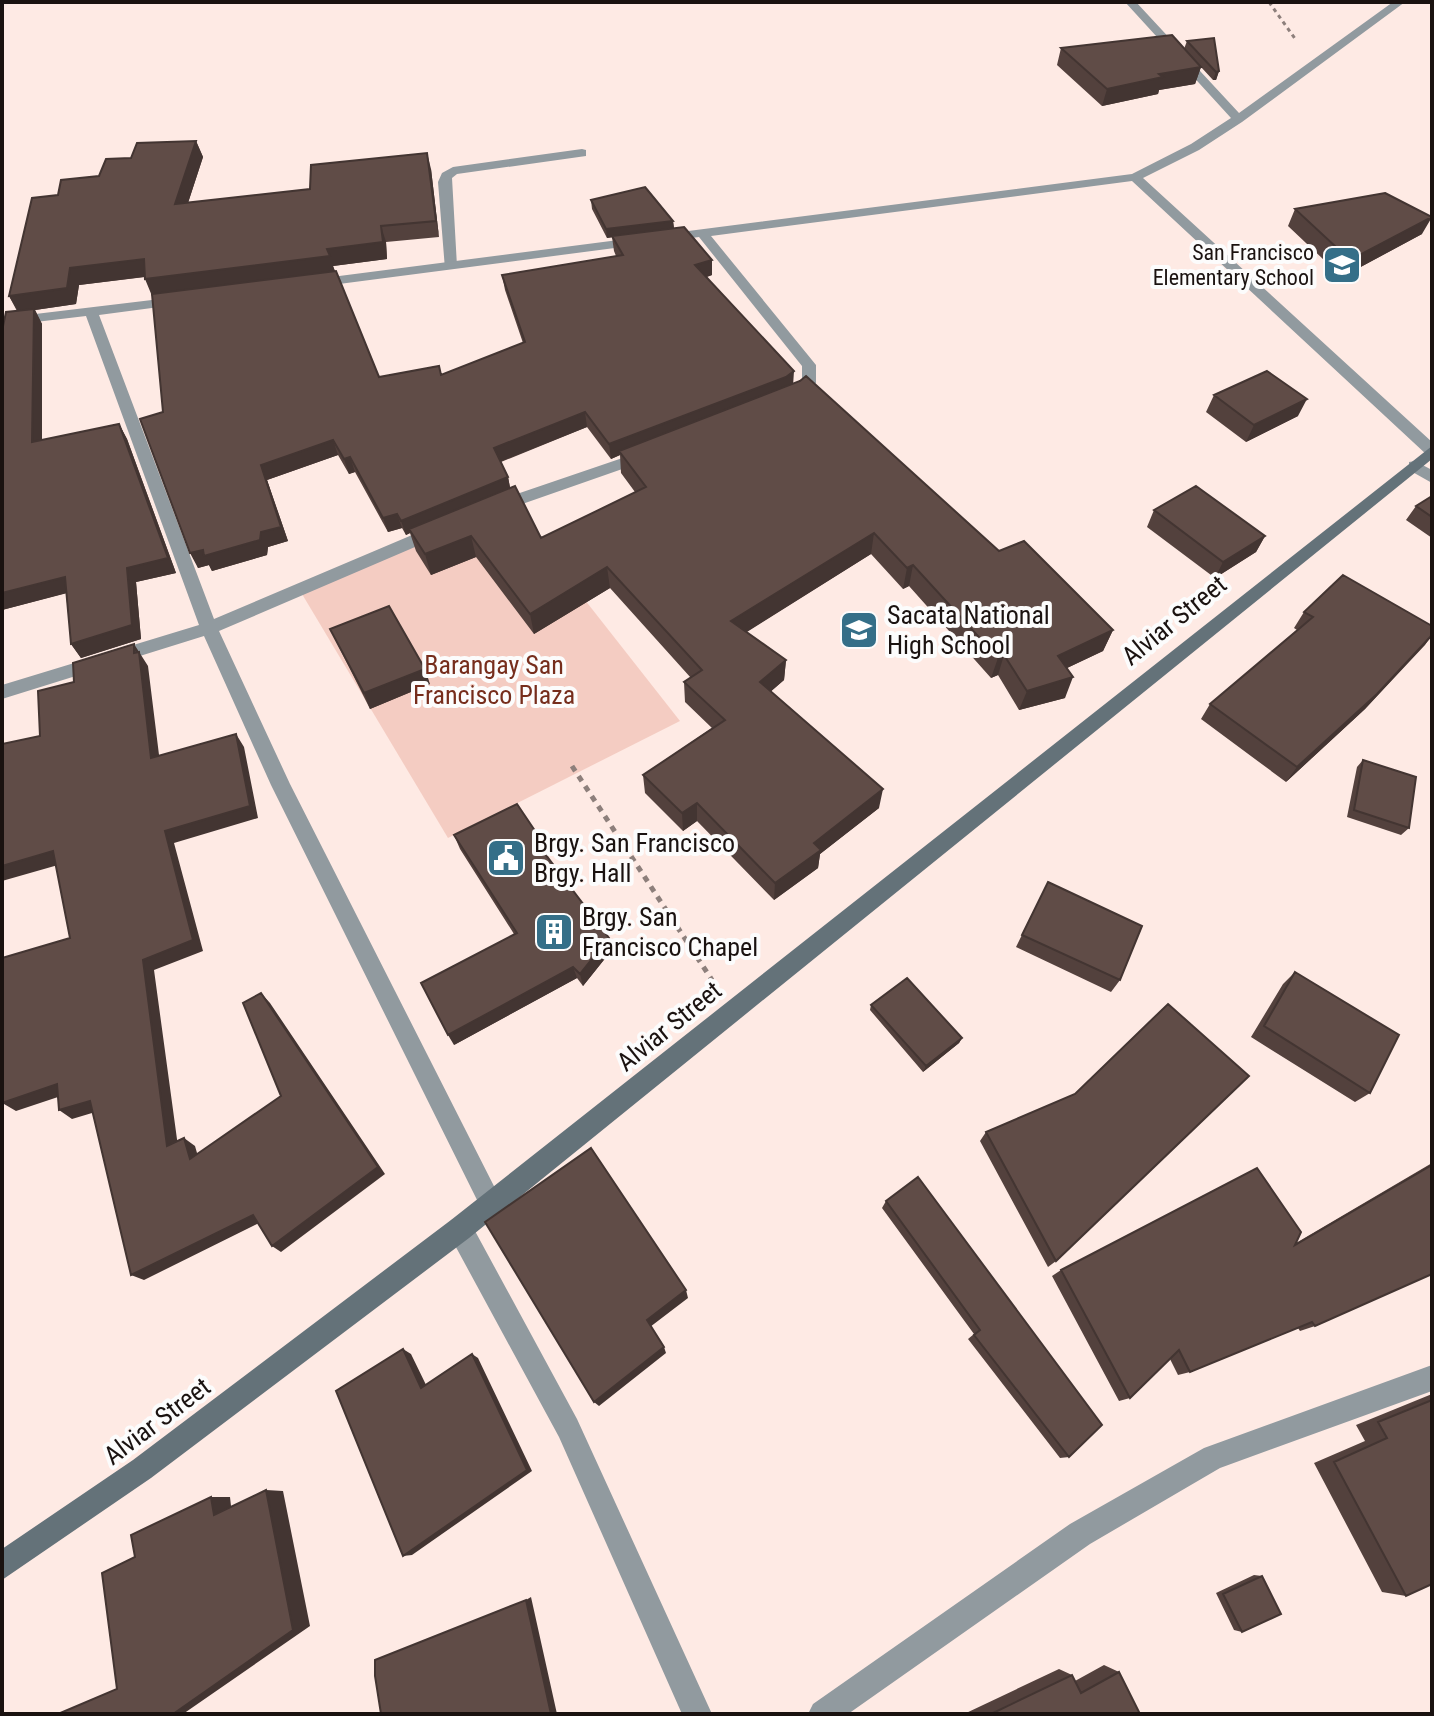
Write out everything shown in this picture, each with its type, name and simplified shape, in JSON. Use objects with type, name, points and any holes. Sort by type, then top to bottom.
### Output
[{"type":"street","points":[[1130,2],[1238,119]]},
{"type":"street","points":[[294,286],[1135,177],[1195,147],[1238,119],[1400,2]]},
{"type":"street","points":[[450,266],[446,176],[453,171],[582,153]]},
{"type":"street","points":[[1135,177],[1432,451]]},
{"type":"street","points":[[703,234],[809,365],[809,383],[792,398],[777,404]]},
{"type":"street","points":[[2,322],[184,300]]},
{"type":"street","points":[[91,312],[209,628],[281,785],[491,1204]]},
{"type":"street","points":[[480,513],[661,449]]},
{"type":"street","name":"Alviar Street","points":[[2,1566],[142,1469],[460,1229],[732,1011],[1423,472],[1432,451]]},
{"type":"street","points":[[2,692],[209,628],[452,525]]},
{"type":"street","points":[[460,1229],[568,1428],[697,1714]]},
{"type":"street","points":[[823,1714],[1080,1534],[1213,1457],[1432,1378]]},
{"type":"path","points":[[1269,2],[1314,63]]},
{"type":"path","points":[[572,766],[732,1011]]},
{"type":"green space","name":"Barangay San Francisco Plaza","points":[[508,502],[680,721],[448,838],[299,589]]},
{"type":"building","points":[[1172,35],[1201,67],[1159,74],[1163,77],[1107,89],[1061,48]]},
{"type":"building","points":[[1214,38],[1219,71],[1216,72],[1187,41]]},
{"type":"building","points":[[196,141],[175,204],[310,189],[311,165],[427,153],[436,221],[381,226],[383,242],[327,249],[330,256],[145,279],[144,259],[70,268],[67,288],[9,296],[32,198],[58,195],[61,180],[99,176],[106,159],[131,158],[137,143]]},
{"type":"building","points":[[645,187],[673,221],[606,229],[591,200]]},
{"type":"building","points":[[1385,193],[1432,217],[1350,260],[1295,209]]},
{"type":"building","points":[[684,227],[712,260],[695,265],[794,371],[786,377],[609,444],[585,412],[494,448],[508,477],[401,521],[397,514],[383,518],[350,457],[344,459],[333,440],[261,465],[281,527],[261,532],[260,540],[204,556],[203,550],[190,553],[140,419],[163,412],[152,294],[336,271],[379,377],[439,366],[441,375],[525,342],[502,275],[623,255],[612,236]]},
{"type":"building","points":[[34,309],[32,442],[119,424],[168,558],[127,568],[132,625],[71,644],[65,577],[2,593],[2,331],[6,312]]},
{"type":"building","points":[[1267,371],[1307,399],[1254,425],[1214,395]]},
{"type":"building","points":[[806,376],[999,551],[1024,541],[1113,630],[1058,656],[1073,677],[1027,691],[1004,655],[998,658],[913,565],[907,568],[874,533],[731,621],[786,660],[760,682],[883,789],[814,843],[821,850],[775,883],[697,803],[682,813],[643,775],[725,720],[684,682],[702,670],[607,567],[530,614],[471,536],[425,554],[409,529],[515,486],[541,538],[646,487],[619,451],[800,381]]},
{"type":"building","points":[[1196,486],[1265,536],[1223,562],[1154,510]]},
{"type":"building","points":[[1432,496],[1432,517],[1416,506]]},
{"type":"building","points":[[1343,575],[1432,626],[1432,635],[1377,694],[1297,767],[1210,704],[1313,617],[1304,612]]},
{"type":"building","points":[[389,606],[425,669],[364,693],[330,629]]},
{"type":"building","points":[[134,644],[134,653],[139,652],[151,758],[236,734],[250,806],[165,831],[193,940],[143,960],[167,1146],[184,1138],[190,1159],[281,1096],[243,1003],[261,993],[378,1167],[272,1246],[253,1215],[131,1275],[90,1101],[59,1110],[57,1084],[2,1103],[2,958],[70,938],[53,851],[2,866],[2,744],[40,736],[38,691],[74,682],[73,663]]},
{"type":"building","points":[[1363,760],[1416,777],[1409,828],[1354,810]]},
{"type":"building","points":[[517,804],[550,853],[546,855],[609,938],[580,974],[573,967],[448,1035],[421,983],[517,933],[454,835]]},
{"type":"building","points":[[1048,882],[1142,926],[1120,980],[1022,935]]},
{"type":"building","points":[[1295,972],[1399,1035],[1370,1093],[1264,1026]]},
{"type":"building","points":[[907,978],[962,1038],[926,1066],[871,1005]]},
{"type":"building","points":[[1168,1004],[1249,1076],[1056,1261],[986,1132],[1075,1094]]},
{"type":"building","points":[[591,1148],[686,1290],[647,1320],[664,1347],[594,1402],[485,1222]]},
{"type":"building","points":[[1432,1165],[1432,1274],[1315,1326],[1312,1322],[1190,1372],[1179,1350],[1130,1398],[1061,1270],[1257,1168],[1301,1232],[1295,1245]]},
{"type":"building","points":[[918,1177],[1102,1425],[1069,1457],[974,1335],[980,1330],[886,1201]]},
{"type":"building","points":[[403,1349],[421,1388],[472,1354],[527,1470],[403,1556],[336,1391]]},
{"type":"building","points":[[1432,1400],[1432,1584],[1406,1596],[1334,1462],[1387,1438],[1378,1422]]},
{"type":"building","points":[[266,1490],[293,1630],[173,1714],[58,1714],[117,1689],[102,1573],[135,1557],[131,1535],[211,1497],[214,1515]]},
{"type":"building","points":[[1262,1576],[1281,1614],[1242,1632],[1223,1594]]},
{"type":"building","points":[[526,1600],[551,1714],[381,1714],[375,1660]]},
{"type":"building","points":[[1119,1672],[1140,1714],[991,1714],[1072,1675],[1081,1693]]},
{"type":"place","name":"San Francisco Elementary School","points":[[1342,265]]},
{"type":"place","name":"Sacata National High School","points":[[859,630]]},
{"type":"place","name":"Brgy. San Francisco Brgy. Hall","points":[[506,858]]},
{"type":"place","name":"Brgy. San Francisco Chapel","points":[[554,932]]}]
